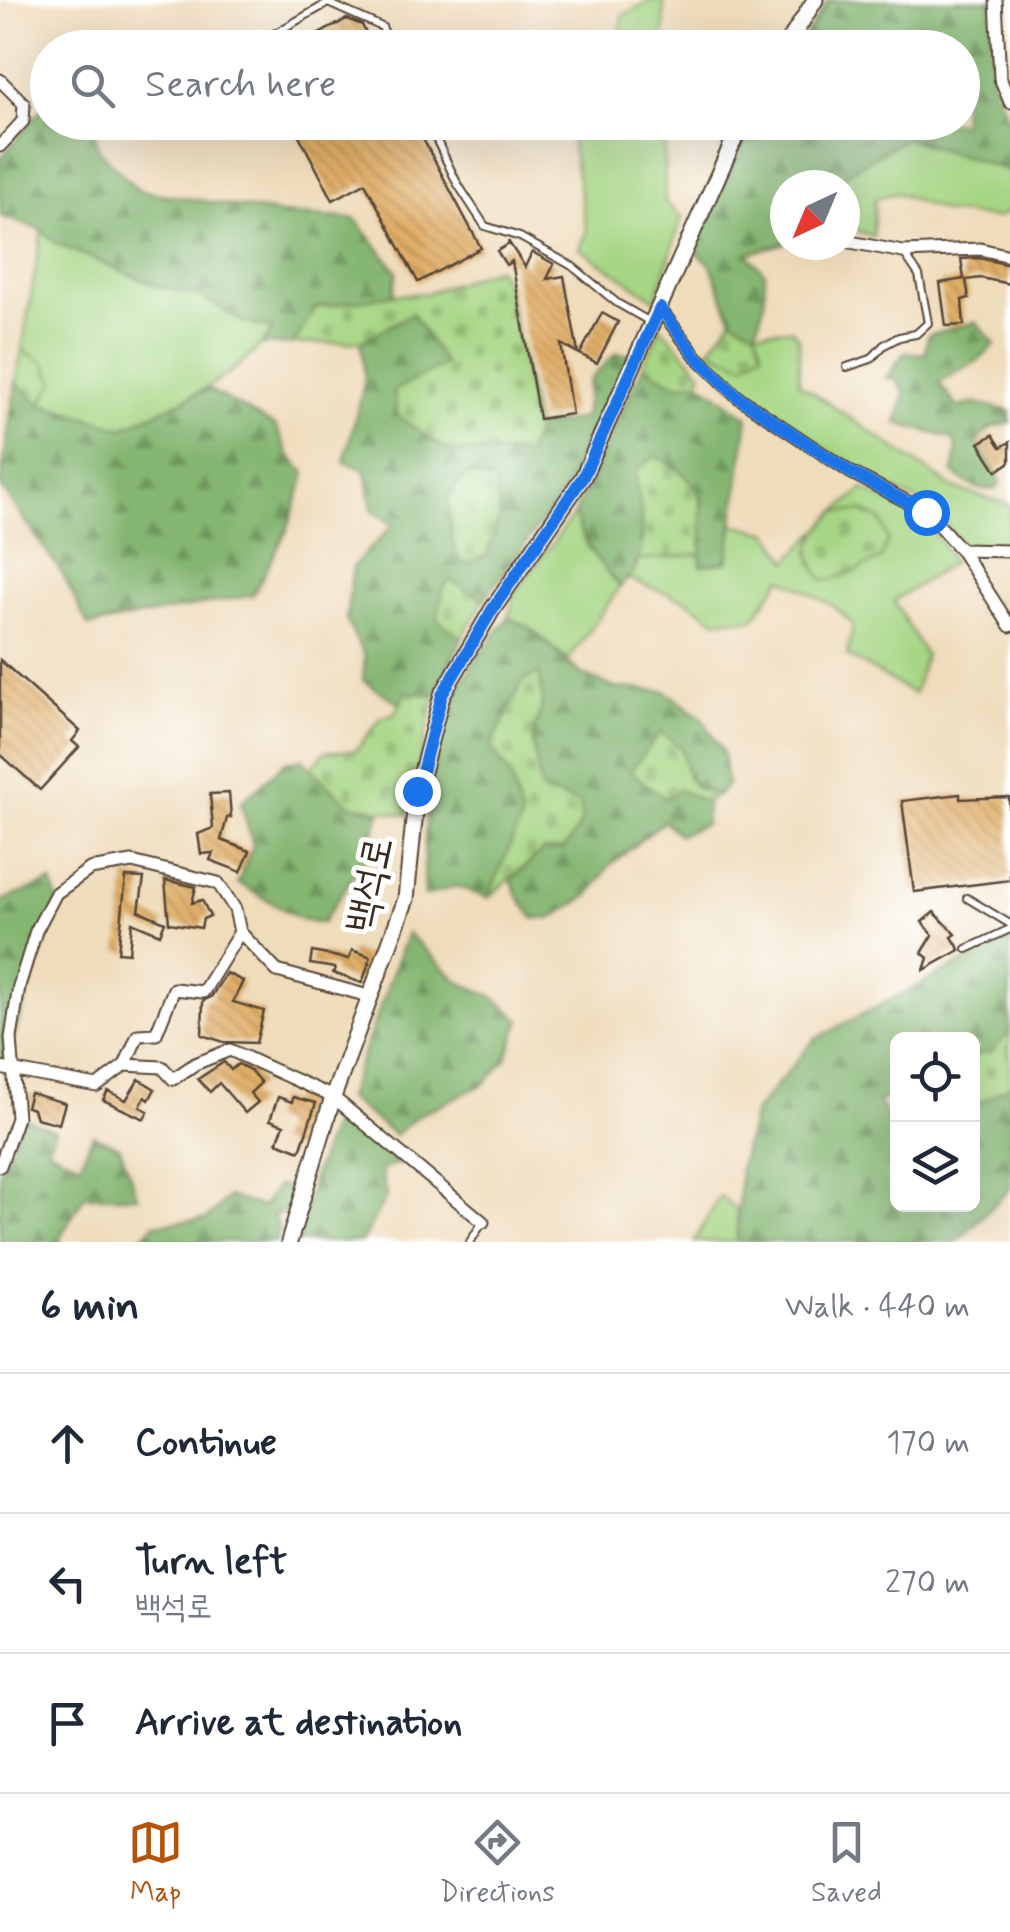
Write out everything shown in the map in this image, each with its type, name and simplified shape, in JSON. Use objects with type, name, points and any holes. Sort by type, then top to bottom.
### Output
[{"type":"street","points":[[795,30],[814,0]]},
{"type":"street","points":[[996,0],[1000,78],[1010,102]]},
{"type":"street","points":[[0,80],[24,104],[23,121],[0,146]]},
{"type":"street","name":"백석로","points":[[290,1242],[333,1097],[406,899],[417,791],[442,695],[492,610],[583,477],[733,140]]},
{"type":"street","points":[[860,244],[903,252],[980,248],[1010,256]]},
{"type":"street","points":[[656,316],[738,397],[850,472],[926,512],[962,550],[1010,626]]},
{"type":"street","points":[[962,550],[1010,551]]},
{"type":"street","points":[[0,1166],[17,1118],[11,1038],[19,986],[36,931],[56,892],[90,870],[132,862],[218,883],[235,909],[240,932],[277,971],[372,997]]},
{"type":"street","points":[[0,1068],[97,1086],[125,1065],[138,1035],[156,1034],[174,989],[203,992],[240,932]]},
{"type":"street","points":[[125,1065],[162,1067],[173,1079],[195,1064],[230,1050],[333,1097],[483,1222]]},
{"type":"lane","points":[[280,30],[328,2],[383,30]]},
{"type":"lane","points":[[437,140],[457,183],[485,226],[520,237],[572,266],[617,303],[656,316]]},
{"type":"lane","points":[[847,367],[871,359],[884,345],[916,334],[928,323],[920,275],[903,252]]},
{"type":"lane","points":[[967,898],[1010,926],[968,950]]},
{"type":"lane","points":[[470,1242],[483,1222]]},
{"type":"green space","points":[[652,0],[664,0],[664,30],[622,30],[622,16]]},
{"type":"green space","points":[[829,0],[992,0],[992,81],[1010,123],[1010,171],[911,140],[980,140],[980,30],[809,30]]},
{"type":"green space","points":[[30,123],[30,140],[96,140],[98,149],[138,190],[281,214],[355,219],[397,271],[393,295],[315,308],[294,344],[262,345],[273,329],[243,322],[201,296],[158,286],[55,243],[42,230],[0,216],[0,159]]},
{"type":"green space","points":[[571,140],[664,140],[665,202],[682,217],[656,300],[579,248],[587,233]]},
{"type":"green space","points":[[745,140],[902,140],[853,170],[770,170],[770,247],[747,254],[765,273],[764,304],[756,331],[732,319],[710,263],[697,254],[699,240]]},
{"type":"green space","points":[[902,140],[911,140],[1010,171],[1010,211],[996,218],[944,212],[897,193],[875,198],[873,236],[860,232],[860,170],[853,170]]},
{"type":"green space","points":[[42,230],[55,243],[158,286],[201,296],[243,322],[274,329],[224,376],[123,428],[41,404],[54,382],[22,349]]},
{"type":"green space","points":[[497,268],[506,283],[536,427],[528,454],[448,451],[398,416],[394,391],[445,364],[412,313],[361,342],[294,344],[315,308],[427,293]]},
{"type":"green space","points":[[412,313],[445,364],[394,391],[448,451],[528,454],[536,427],[584,418],[589,381],[616,353],[630,355],[566,488],[484,600],[449,580],[439,620],[462,638],[435,696],[407,692],[400,704],[363,680],[365,657],[346,620],[353,566],[393,525],[372,510],[366,470],[344,462],[365,380],[361,342]]},
{"type":"green space","points":[[732,319],[756,331],[762,351],[745,364],[718,354],[711,347]]},
{"type":"green space","points":[[976,322],[995,344],[980,359],[939,383],[957,407],[976,403],[1010,411],[1010,423],[992,427],[976,442],[999,477],[999,487],[986,490],[953,473],[957,449],[953,439],[897,423],[905,394],[896,379],[886,378],[905,352],[925,354],[928,335]]},
{"type":"green space","points":[[661,327],[702,373],[699,381],[676,384],[643,366]]},
{"type":"green space","points":[[792,329],[799,340],[799,383],[953,488],[1010,505],[1010,544],[963,545],[935,511],[849,465],[760,405],[729,382],[705,353],[711,347],[718,354],[762,351],[756,331]]},
{"type":"green space","points":[[22,349],[46,364],[55,382],[41,404],[16,383]]},
{"type":"green space","points":[[643,366],[676,384],[699,381],[748,417],[728,562],[701,565],[702,497],[641,513],[642,549],[633,573],[620,587],[587,543],[575,513]]},
{"type":"green space","points":[[16,383],[41,404],[123,428],[208,389],[276,427],[289,455],[306,474],[287,530],[253,595],[88,626],[64,576],[0,485]]},
{"type":"green space","points":[[655,456],[685,475],[699,494],[701,554],[638,560],[642,528],[635,472]]},
{"type":"green space","points":[[469,473],[495,483],[500,515],[487,555],[466,564],[460,561],[451,538],[448,495]]},
{"type":"green space","points":[[863,489],[926,524],[953,562],[894,601],[925,655],[914,694],[847,655],[853,625],[835,607],[782,578],[753,619],[715,620],[688,601],[626,578],[633,573],[638,560],[701,554],[701,565],[727,562],[734,524],[770,533],[788,561],[817,531],[810,553],[862,511],[836,512]]},
{"type":"green space","points":[[862,511],[881,520],[888,540],[881,558],[825,581],[812,562],[815,537],[836,512]]},
{"type":"green space","points":[[575,513],[587,543],[620,587],[568,661],[530,628],[508,618],[515,593]]},
{"type":"green space","points":[[449,580],[484,600],[462,638],[438,620],[443,590]]},
{"type":"green space","points":[[508,618],[530,628],[581,674],[614,688],[665,691],[702,718],[723,753],[727,785],[719,795],[695,784],[685,767],[681,748],[679,790],[706,802],[705,824],[679,835],[664,821],[609,866],[589,895],[550,919],[534,918],[511,880],[542,851],[564,849],[581,824],[580,804],[541,790],[532,737],[543,702],[538,674],[523,681],[491,747],[510,774],[522,818],[488,898],[456,886],[425,896],[426,821],[433,767],[446,717],[461,686]]},
{"type":"green space","points":[[539,673],[543,702],[532,737],[541,790],[580,804],[581,824],[564,849],[542,851],[488,898],[522,818],[510,774],[491,747],[523,681]]},
{"type":"green space","points":[[406,692],[435,696],[407,815],[350,805],[311,769],[324,752],[356,750],[381,718],[395,713]]},
{"type":"green space","points":[[661,732],[681,748],[688,778],[697,789],[719,795],[706,802],[679,790],[665,799],[630,771]]},
{"type":"green space","points":[[303,759],[337,793],[380,813],[365,858],[322,923],[301,919],[238,883],[253,846],[241,803],[286,762]]},
{"type":"green space","points":[[52,882],[58,903],[5,1063],[0,1061],[0,901]]},
{"type":"green space","points":[[407,933],[459,982],[492,996],[521,1020],[506,1059],[484,1084],[418,1115],[395,1135],[347,1098]]},
{"type":"green space","points":[[1010,938],[1010,1032],[991,1053],[980,1054],[980,1032],[890,1032],[890,1097],[878,1101],[890,1121],[890,1212],[980,1212],[980,1103],[1010,1085],[1010,1189],[956,1242],[737,1242],[740,1167],[754,1112],[815,1039]]},
{"type":"green space","points":[[1010,1032],[1010,1085],[980,1103],[980,1054],[991,1052]]},
{"type":"green space","points":[[338,1110],[401,1162],[381,1170],[386,1196],[362,1242],[298,1242],[314,1174]]},
{"type":"green space","points":[[24,1118],[55,1130],[47,1149],[80,1164],[93,1135],[120,1147],[137,1196],[84,1196],[59,1239],[61,1242],[0,1242],[0,1171]]},
{"type":"green space","points":[[277,1186],[295,1189],[286,1212],[273,1215],[279,1231],[276,1242],[137,1242],[155,1224],[207,1219],[229,1197],[262,1207]]},
{"type":"green space","points":[[720,1196],[737,1210],[737,1242],[694,1242]]},
{"type":"building","points":[[347,19],[364,30],[327,30]]},
{"type":"building","points":[[301,140],[424,140],[481,248],[418,282],[365,183],[333,200]]},
{"type":"building","points":[[508,241],[525,267],[532,252],[554,264],[547,279],[564,276],[578,353],[561,344],[572,414],[539,419],[512,261],[506,265],[497,251]]},
{"type":"building","points":[[979,258],[1010,265],[1010,284],[981,278],[966,280],[969,298],[962,300],[964,325],[946,326],[940,283],[964,279],[961,259]]},
{"type":"building","points":[[602,313],[618,322],[597,363],[580,354]]},
{"type":"building","points":[[993,435],[1001,447],[1010,442],[1010,462],[997,471],[979,443]]},
{"type":"building","points":[[0,660],[80,731],[72,741],[79,747],[40,790],[0,754]]},
{"type":"building","points":[[229,793],[231,817],[227,818],[221,840],[250,851],[241,872],[210,860],[213,853],[201,854],[198,834],[213,828],[210,794]]},
{"type":"building","points":[[960,794],[960,799],[1009,797],[1010,880],[914,892],[902,801]]},
{"type":"building","points":[[126,877],[144,878],[139,911],[165,922],[160,934],[132,922],[129,953],[118,952]]},
{"type":"building","points":[[165,880],[196,887],[192,903],[202,900],[210,916],[203,919],[201,928],[169,923]]},
{"type":"building","points":[[934,912],[956,934],[952,937],[960,950],[924,970],[928,958],[922,953],[933,935],[922,922]]},
{"type":"building","points":[[352,950],[371,957],[362,983],[333,973],[335,968],[310,964],[312,952],[349,959]]},
{"type":"building","points":[[226,973],[243,981],[233,1002],[264,1011],[256,1043],[224,1042],[202,1035],[203,1001],[211,997]]},
{"type":"building","points":[[224,1062],[231,1070],[238,1064],[250,1070],[261,1083],[250,1093],[258,1102],[245,1113],[219,1083],[210,1092],[198,1079]]},
{"type":"building","points":[[139,1079],[155,1089],[140,1107],[148,1111],[144,1119],[103,1100],[108,1091],[126,1100]]},
{"type":"building","points":[[30,1093],[65,1103],[59,1124],[36,1118],[33,1109],[26,1107]]},
{"type":"building","points":[[278,1097],[316,1103],[300,1151],[277,1142],[284,1125],[270,1120]]},
{"type":"route","points":[[417,791],[442,695],[492,610],[583,477],[660,308],[696,356],[738,397],[850,472],[926,512]]}]
